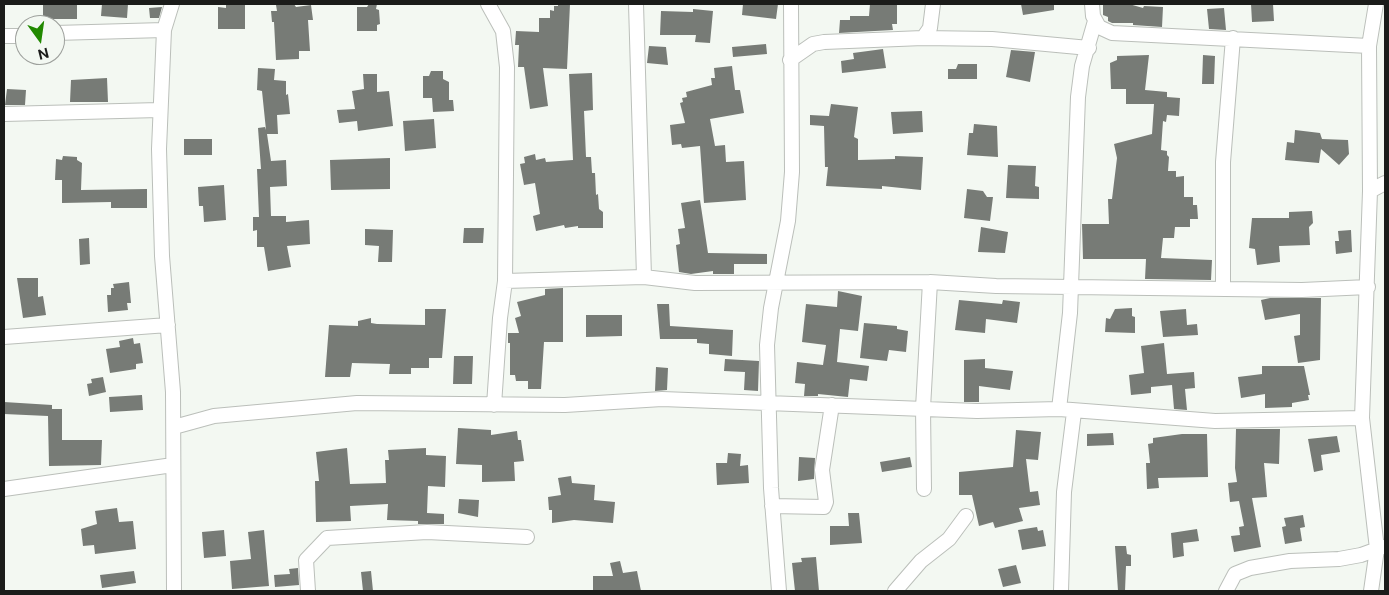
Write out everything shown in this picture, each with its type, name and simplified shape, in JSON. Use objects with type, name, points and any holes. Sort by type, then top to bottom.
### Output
[{"type":"street","points":[[172,4],[164,30],[160,110],[162,247],[174,427],[174,591]]},
{"type":"street","points":[[488,4],[503,31],[508,67],[505,281],[500,318],[494,404]]},
{"type":"street","points":[[636,4],[644,277]]},
{"type":"street","points":[[779,591],[772,506],[768,404],[768,337],[788,220],[792,172],[790,4]]},
{"type":"street","points":[[923,38],[930,28],[933,4]]},
{"type":"street","points":[[1059,410],[1070,313],[1078,98],[1082,66],[1089,48],[1095,21],[1092,4]]},
{"type":"street","points":[[1371,591],[1381,548],[1362,418],[1370,191],[1369,46],[1376,4]]},
{"type":"street","points":[[1095,21],[1099,27],[1112,33],[1369,46]]},
{"type":"street","points":[[65,33],[164,30]]},
{"type":"street","points":[[790,60],[804,49],[818,43],[923,38],[992,39],[1089,48]]},
{"type":"street","points":[[1223,289],[1223,162],[1233,38]]},
{"type":"street","points":[[4,114],[160,110]]},
{"type":"street","points":[[1370,191],[1385,183]]},
{"type":"street","points":[[505,281],[644,277],[695,284],[930,282],[1071,288],[1302,290],[1368,287]]},
{"type":"street","points":[[924,489],[923,408],[930,282]]},
{"type":"street","points":[[4,337],[168,325]]},
{"type":"street","points":[[174,427],[214,416],[358,403],[565,405],[662,399],[977,411],[1059,410],[1215,421],[1362,418]]},
{"type":"street","points":[[772,506],[824,507],[826,502],[822,470],[832,405]]},
{"type":"street","points":[[1061,591],[1064,492],[1074,412]]},
{"type":"street","points":[[4,489],[173,465]]},
{"type":"street","points":[[895,591],[921,561],[949,539],[966,516]]},
{"type":"street","points":[[308,591],[306,560],[327,538],[428,532],[527,537]]},
{"type":"street","points":[[1226,591],[1235,574],[1250,568],[1290,561],[1340,559],[1381,548]]},
{"type":"building","points":[[43,4],[77,4],[77,19],[65,19],[65,15],[43,15]]},
{"type":"building","points":[[102,4],[128,4],[127,18],[101,16]]},
{"type":"building","points":[[226,4],[245,4],[245,29],[218,29],[218,7],[226,8]]},
{"type":"building","points":[[294,4],[296,7],[311,5],[313,20],[308,20],[310,51],[299,51],[299,59],[276,60],[274,22],[272,22],[271,11],[277,11],[276,5]]},
{"type":"building","points":[[369,4],[377,4],[376,9],[379,10],[380,24],[377,25],[377,31],[357,31],[357,7],[367,7]]},
{"type":"building","points":[[558,4],[570,4],[567,69],[543,68],[548,106],[530,109],[524,67],[518,67],[519,45],[515,45],[516,31],[539,32],[539,18],[550,18],[550,10],[554,11],[554,6],[558,6]]},
{"type":"building","points":[[743,4],[778,4],[776,19],[742,15]]},
{"type":"building","points":[[870,4],[897,4],[897,24],[892,24],[893,30],[839,33],[840,20],[850,20],[850,16],[869,16]]},
{"type":"building","points":[[1021,4],[1054,4],[1054,10],[1023,15]]},
{"type":"building","points":[[1103,4],[1129,4],[1143,8],[1144,6],[1163,7],[1162,27],[1133,25],[1133,23],[1112,23],[1108,21],[1108,17],[1103,15]]},
{"type":"building","points":[[1251,4],[1273,4],[1274,21],[1252,22]]},
{"type":"building","points":[[162,7],[159,18],[150,18],[149,8]]},
{"type":"building","points":[[1224,8],[1226,30],[1209,29],[1207,9]]},
{"type":"building","points":[[693,9],[713,11],[710,43],[695,42],[696,35],[660,35],[661,11],[693,12]]},
{"type":"building","points":[[766,44],[767,54],[733,57],[732,47]]},
{"type":"building","points":[[649,46],[666,47],[668,65],[647,63]]},
{"type":"building","points":[[883,49],[886,68],[842,73],[841,61],[854,59],[853,53]]},
{"type":"building","points":[[1011,50],[1035,52],[1030,82],[1006,77]]},
{"type":"building","points":[[1149,55],[1145,90],[1167,92],[1167,97],[1180,98],[1179,116],[1167,115],[1166,122],[1163,121],[1161,150],[1167,151],[1169,157],[1168,171],[1176,171],[1176,177],[1184,176],[1184,197],[1193,197],[1193,205],[1197,205],[1198,219],[1190,219],[1190,227],[1175,227],[1174,238],[1163,238],[1161,258],[1212,260],[1211,280],[1145,279],[1146,259],[1083,259],[1082,224],[1109,224],[1108,199],[1112,199],[1117,158],[1114,144],[1152,134],[1154,104],[1126,104],[1126,89],[1111,89],[1110,63],[1117,60],[1117,56]]},
{"type":"building","points":[[1203,55],[1215,56],[1214,84],[1202,84]]},
{"type":"building","points":[[958,64],[977,64],[977,79],[948,79],[948,69],[956,69]]},
{"type":"building","points":[[732,66],[735,90],[740,90],[744,113],[710,119],[715,146],[725,145],[726,162],[744,161],[746,200],[704,203],[700,146],[682,148],[681,144],[672,145],[670,125],[685,123],[680,103],[683,102],[682,98],[687,97],[686,92],[712,85],[711,78],[715,78],[714,68]]},
{"type":"building","points":[[258,68],[275,69],[274,80],[286,81],[286,95],[288,94],[290,114],[277,115],[278,134],[267,134],[271,161],[286,160],[287,186],[270,187],[271,216],[286,216],[286,222],[309,220],[310,244],[287,246],[291,267],[268,271],[264,247],[257,247],[257,230],[253,231],[253,217],[259,217],[257,169],[261,169],[258,128],[265,127],[266,130],[262,91],[257,90]]},
{"type":"building","points":[[431,71],[443,71],[443,79],[449,82],[449,100],[453,100],[454,111],[433,112],[432,98],[423,98],[423,76],[429,76]]},
{"type":"building","points":[[592,73],[593,110],[584,111],[586,157],[591,157],[592,173],[595,173],[596,195],[598,194],[599,209],[603,212],[603,228],[578,228],[578,226],[565,228],[564,225],[536,231],[533,216],[540,214],[535,183],[524,185],[520,164],[525,163],[524,157],[535,154],[536,160],[545,158],[546,162],[573,160],[569,74]]},
{"type":"building","points":[[363,74],[377,74],[377,92],[389,91],[393,126],[358,131],[357,121],[339,123],[337,110],[355,109],[352,91],[364,89]]},
{"type":"building","points":[[107,78],[108,102],[70,102],[71,80]]},
{"type":"building","points":[[7,89],[26,90],[25,105],[5,105]]},
{"type":"building","points":[[831,104],[858,107],[854,137],[858,139],[858,160],[895,159],[895,156],[923,157],[921,190],[882,186],[882,189],[826,186],[828,167],[825,167],[824,126],[810,125],[810,115],[829,116]]},
{"type":"building","points":[[922,111],[923,132],[893,134],[891,112]]},
{"type":"building","points":[[434,119],[436,148],[405,151],[403,121]]},
{"type":"building","points":[[974,124],[997,126],[998,157],[967,155],[969,133],[973,133]]},
{"type":"building","points":[[1295,130],[1320,133],[1322,139],[1348,140],[1349,154],[1339,165],[1321,149],[1319,163],[1285,160],[1287,142],[1294,143]]},
{"type":"building","points":[[184,139],[212,139],[212,155],[184,155]]},
{"type":"building","points":[[63,156],[77,157],[77,160],[82,163],[81,190],[147,189],[147,208],[111,208],[111,202],[62,203],[62,180],[55,180],[56,159],[62,160]]},
{"type":"building","points":[[390,158],[390,189],[331,190],[330,160]]},
{"type":"building","points":[[1008,165],[1036,166],[1035,186],[1039,187],[1039,199],[1006,198]]},
{"type":"building","points":[[224,185],[226,220],[204,222],[203,206],[199,206],[198,187]]},
{"type":"building","points":[[967,189],[983,191],[987,197],[993,197],[990,221],[964,218]]},
{"type":"building","points":[[700,200],[708,253],[767,254],[767,264],[734,264],[734,274],[713,274],[713,271],[691,274],[679,272],[676,245],[680,244],[678,229],[685,228],[681,203]]},
{"type":"building","points":[[1312,211],[1313,223],[1309,227],[1310,245],[1279,246],[1280,262],[1257,265],[1255,249],[1249,248],[1252,218],[1289,218],[1289,212]]},
{"type":"building","points":[[981,227],[1008,232],[1005,253],[978,252]]},
{"type":"building","points":[[464,228],[484,228],[483,243],[463,243]]},
{"type":"building","points":[[365,229],[393,230],[392,262],[378,262],[379,246],[365,245]]},
{"type":"building","points":[[1351,230],[1352,252],[1336,254],[1335,241],[1339,241],[1338,231]]},
{"type":"building","points":[[89,238],[90,264],[80,265],[79,239]]},
{"type":"building","points":[[17,278],[38,278],[38,297],[43,296],[46,315],[23,318]]},
{"type":"building","points":[[129,282],[131,303],[127,303],[128,310],[108,312],[107,295],[111,295],[111,288],[114,288],[113,284]]},
{"type":"building","points":[[563,288],[563,342],[544,342],[541,389],[528,389],[528,381],[516,381],[515,375],[510,375],[510,343],[508,343],[508,333],[519,333],[515,318],[521,316],[517,302],[545,295],[545,289]]},
{"type":"building","points":[[838,291],[862,296],[858,331],[840,329],[837,362],[869,366],[867,381],[850,379],[848,397],[818,394],[818,396],[804,396],[805,384],[795,383],[797,362],[823,365],[826,345],[802,342],[806,304],[837,307]]},
{"type":"building","points":[[1270,298],[1321,298],[1320,360],[1298,363],[1294,336],[1300,335],[1300,314],[1265,320],[1261,300]]},
{"type":"building","points":[[959,300],[1002,304],[1003,300],[1020,302],[1017,323],[986,319],[985,333],[955,330]]},
{"type":"building","points":[[657,304],[669,304],[670,326],[733,330],[732,356],[709,354],[709,344],[697,343],[697,339],[660,339]]},
{"type":"building","points":[[1132,308],[1132,316],[1135,317],[1135,333],[1105,332],[1106,318],[1110,319],[1115,309]]},
{"type":"building","points":[[425,309],[446,309],[442,358],[429,358],[429,368],[411,368],[411,374],[389,374],[390,364],[352,363],[350,377],[325,377],[329,325],[358,326],[358,321],[371,318],[371,323],[377,324],[425,325]]},
{"type":"building","points":[[1186,309],[1187,325],[1197,324],[1198,335],[1163,337],[1160,311]]},
{"type":"building","points":[[586,315],[622,315],[622,336],[586,337]]},
{"type":"building","points":[[864,323],[897,326],[897,329],[908,331],[906,352],[889,350],[887,361],[860,358]]},
{"type":"building","points":[[133,338],[134,344],[140,343],[143,363],[136,364],[136,369],[110,373],[106,349],[120,347],[119,341]]},
{"type":"building","points":[[1164,343],[1167,374],[1194,372],[1195,388],[1185,389],[1187,410],[1174,409],[1172,385],[1151,387],[1151,393],[1131,395],[1129,375],[1144,373],[1141,346]]},
{"type":"building","points":[[454,356],[473,356],[472,384],[453,384]]},
{"type":"building","points":[[725,359],[759,361],[758,391],[744,390],[745,372],[724,371]]},
{"type":"building","points":[[985,359],[985,368],[1013,371],[1010,390],[979,386],[979,402],[964,402],[964,360]]},
{"type":"building","points":[[1262,366],[1304,366],[1310,395],[1308,395],[1309,400],[1292,403],[1292,407],[1265,408],[1265,394],[1241,398],[1238,377],[1262,374]]},
{"type":"building","points":[[656,367],[668,368],[667,390],[655,391]]},
{"type":"building","points":[[103,377],[106,392],[89,396],[87,384],[92,383],[91,379]]},
{"type":"building","points":[[142,395],[143,410],[110,412],[109,397]]},
{"type":"building","points":[[4,402],[52,405],[52,409],[62,409],[62,440],[102,440],[101,465],[49,466],[48,416],[4,414]]},
{"type":"building","points":[[458,428],[491,430],[491,435],[517,431],[518,440],[521,440],[524,461],[514,462],[515,481],[482,482],[482,465],[456,464]]},
{"type":"building","points":[[1236,429],[1280,429],[1279,464],[1264,463],[1267,497],[1252,498],[1261,547],[1234,552],[1231,536],[1240,535],[1239,527],[1244,526],[1239,501],[1230,502],[1228,483],[1237,482],[1235,468]]},
{"type":"building","points":[[1016,430],[1041,432],[1038,460],[1026,459],[1030,492],[1038,491],[1040,505],[1019,508],[1023,521],[995,528],[993,522],[979,526],[972,495],[959,495],[959,472],[1013,467]]},
{"type":"building","points":[[1113,433],[1114,445],[1087,446],[1087,434]]},
{"type":"building","points":[[1182,434],[1207,434],[1208,477],[1158,478],[1159,488],[1147,489],[1146,463],[1150,463],[1148,444],[1153,443],[1153,438]]},
{"type":"building","points":[[1337,436],[1340,452],[1321,455],[1323,470],[1314,472],[1308,439]]},
{"type":"building","points":[[347,448],[350,484],[386,483],[385,460],[389,460],[388,450],[426,448],[426,455],[446,456],[445,487],[428,486],[427,513],[444,514],[444,524],[418,524],[418,521],[387,520],[388,504],[350,506],[351,521],[316,522],[315,481],[319,481],[316,452]]},
{"type":"building","points":[[728,453],[741,454],[740,466],[748,465],[749,483],[717,485],[716,463],[727,463]]},
{"type":"building","points":[[799,457],[815,458],[814,479],[798,481]]},
{"type":"building","points":[[910,457],[912,467],[882,472],[880,462]]},
{"type":"building","points":[[571,476],[572,483],[595,485],[594,500],[615,502],[613,523],[574,520],[552,523],[552,510],[549,510],[548,497],[561,495],[558,478]]},
{"type":"building","points":[[459,499],[479,500],[478,517],[458,513]]},
{"type":"building","points":[[117,508],[119,522],[133,521],[136,549],[95,554],[94,545],[83,546],[81,529],[97,524],[95,511]]},
{"type":"building","points":[[848,513],[859,513],[862,543],[830,545],[830,526],[849,526]]},
{"type":"building","points":[[1303,515],[1305,527],[1300,528],[1302,541],[1285,544],[1282,527],[1286,526],[1284,518]]},
{"type":"building","points":[[1037,527],[1038,531],[1043,530],[1046,546],[1022,550],[1018,530]]},
{"type":"building","points":[[1197,529],[1199,541],[1183,543],[1184,556],[1173,558],[1171,533]]},
{"type":"building","points":[[224,530],[226,556],[204,558],[202,532]]},
{"type":"building","points":[[264,530],[269,586],[232,589],[230,561],[251,559],[248,532]]},
{"type":"building","points":[[1115,546],[1126,546],[1127,554],[1131,555],[1131,566],[1126,566],[1125,591],[1118,591]]},
{"type":"building","points":[[816,557],[819,591],[795,591],[792,563],[802,562],[801,558]]},
{"type":"building","points":[[620,561],[623,573],[637,571],[641,591],[593,591],[593,576],[613,576],[610,563]]},
{"type":"building","points":[[1016,565],[1021,583],[1003,587],[998,569]]},
{"type":"building","points":[[298,568],[299,585],[275,587],[274,575],[290,574],[289,569]]},
{"type":"building","points":[[134,571],[136,583],[102,588],[100,575]]},
{"type":"building","points":[[371,571],[373,591],[363,591],[361,572]]}]
